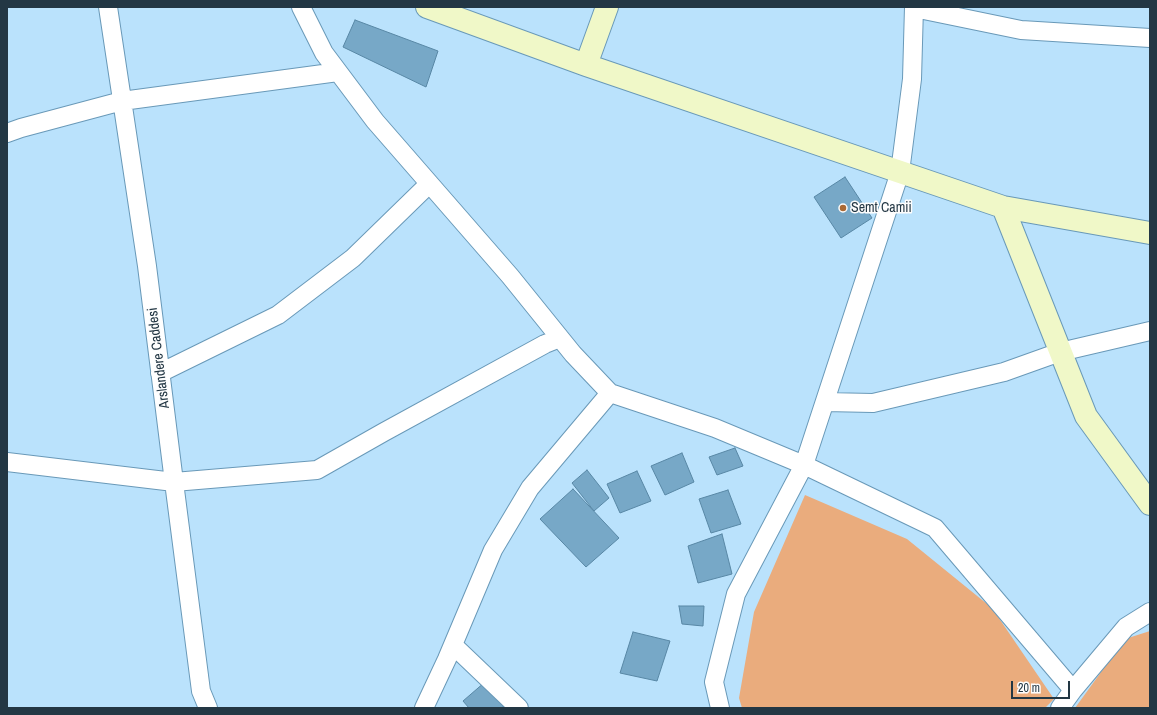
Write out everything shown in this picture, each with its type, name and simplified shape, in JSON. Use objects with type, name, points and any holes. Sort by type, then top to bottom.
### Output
[{"type":"street","name":"Arslandere Caddesi","points":[[108,7],[147,266],[201,691],[208,708]]},
{"type":"street","points":[[302,7],[324,53],[375,120],[510,276],[572,354],[610,393],[715,428],[804,465],[935,528],[1074,690]]},
{"type":"street","points":[[427,7],[586,65],[1003,207],[1150,233]]},
{"type":"street","points":[[586,65],[607,7]]},
{"type":"street","points":[[720,708],[714,682],[736,594],[804,465],[900,172],[912,79],[914,8],[1021,30],[1150,38]]},
{"type":"street","points":[[7,133],[122,102],[338,72]]},
{"type":"street","points":[[160,373],[278,315],[353,258],[430,184]]},
{"type":"street","points":[[1003,207],[1086,416],[1150,504]]},
{"type":"street","points":[[825,402],[874,403],[1004,372],[1060,352],[1150,331]]},
{"type":"street","points":[[7,462],[174,482],[317,470],[545,344],[560,338]]},
{"type":"street","points":[[424,708],[453,645],[493,550],[535,482],[610,393]]},
{"type":"street","points":[[1060,708],[1126,627],[1150,612]]},
{"type":"street","points":[[453,645],[519,708]]},
{"type":"shaded area","points":[[805,495],[907,539],[992,608],[1054,699],[1045,708],[742,708],[739,698],[754,612]]},
{"type":"shaded area","points":[[1150,631],[1150,708],[1075,708],[1125,639]]},
{"type":"building","points":[[355,20],[438,51],[426,87],[343,47]]},
{"type":"building","name":"Semt Camii","points":[[845,177],[872,218],[841,238],[814,197]]},
{"type":"building","points":[[735,448],[743,466],[717,475],[709,457]]},
{"type":"building","points":[[682,453],[694,482],[665,495],[651,466]]},
{"type":"building","points":[[587,470],[609,498],[594,511],[572,483]]},
{"type":"building","points":[[637,471],[651,501],[620,513],[607,484]]},
{"type":"building","points":[[573,489],[619,538],[586,567],[540,519]]},
{"type":"building","points":[[728,490],[741,524],[711,533],[699,499]]},
{"type":"building","points":[[722,534],[732,574],[698,583],[688,546]]},
{"type":"building","points":[[679,606],[704,606],[703,626],[682,624]]},
{"type":"building","points":[[633,632],[670,641],[657,681],[620,673]]},
{"type":"building","points":[[485,682],[507,704],[501,708],[469,708],[463,701]]},
{"type":"place","name":"Semt Camii","points":[[843,208]]}]
